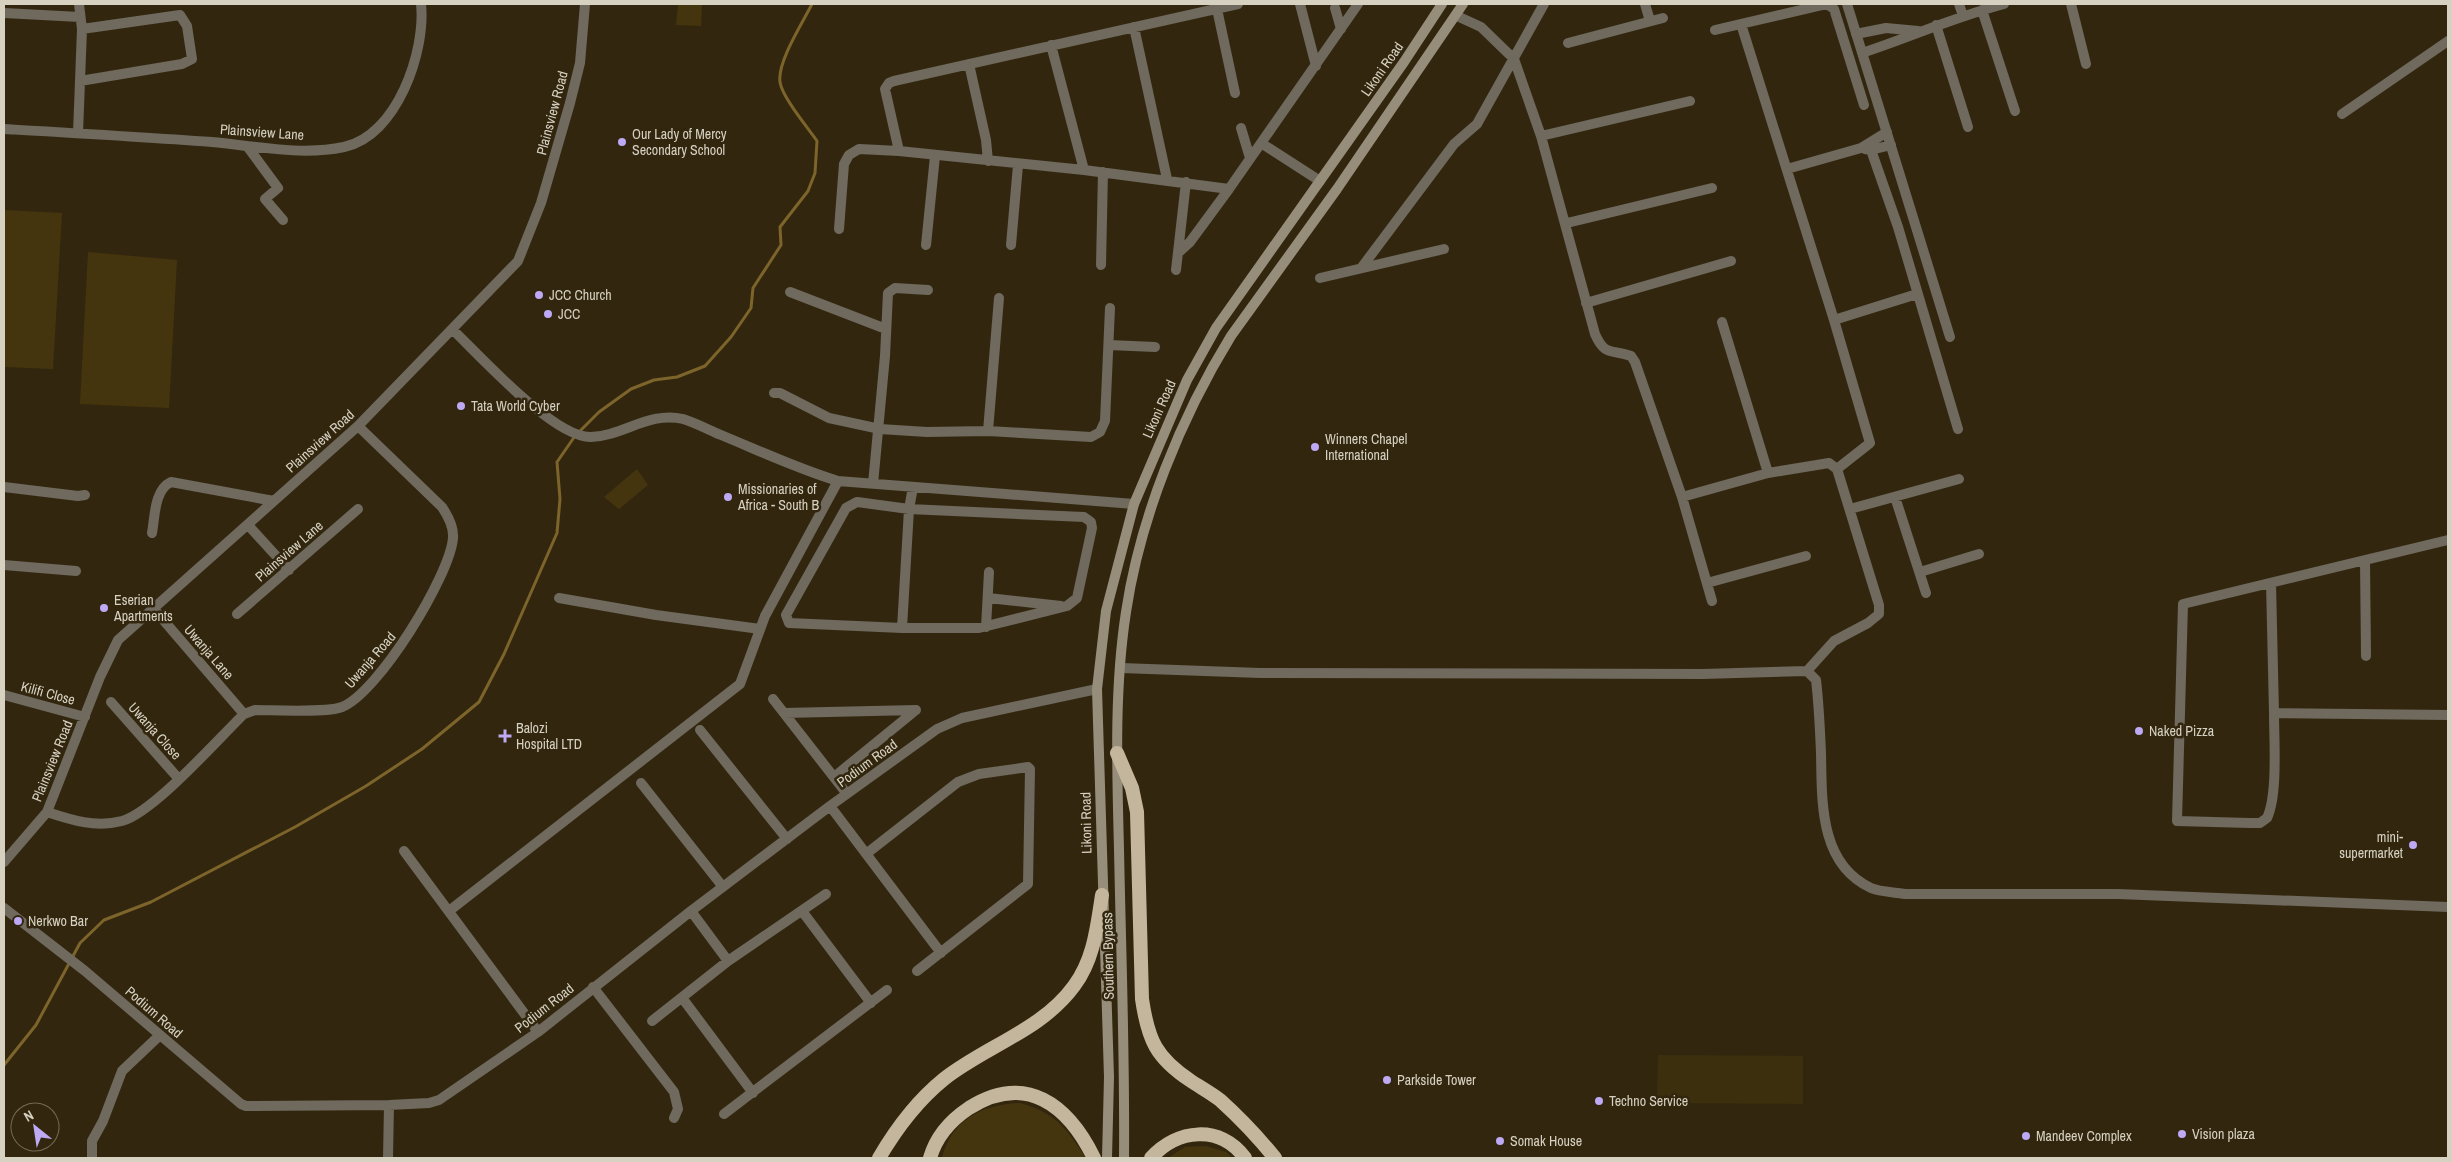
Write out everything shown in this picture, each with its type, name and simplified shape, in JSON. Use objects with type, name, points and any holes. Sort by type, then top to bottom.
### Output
[{"type":"highway","points":[[1117,753],[1132,788],[1137,812],[1142,999],[1144,1018],[1152,1042],[1164,1060],[1225,1105],[1247,1124],[1275,1158]]},
{"type":"highway","points":[[879,1158],[911,1112],[944,1079],[1023,1030],[1060,1003],[1075,985],[1092,950],[1102,895]]},
{"type":"highway","points":[[930,1158],[936,1142],[947,1126],[961,1113],[981,1100],[1012,1092],[1027,1093],[1049,1102],[1063,1113],[1075,1126],[1094,1158]]},
{"type":"highway","points":[[1151,1158],[1169,1142],[1186,1135],[1208,1133],[1222,1138],[1245,1158]]},
{"type":"main road","name":"Likoni Road","points":[[1102,895],[1097,689],[1106,611],[1134,504],[1162,434],[1202,352],[1262,260],[1404,62],[1442,4]]},
{"type":"main road","points":[[1117,753],[1121,668],[1130,590],[1152,508],[1177,441],[1226,344],[1463,4]]},
{"type":"main road","points":[[1134,504],[1152,508]]},
{"type":"main road","name":"Southern Bypass","points":[[1117,753],[1124,1158]]},
{"type":"main road","name":"Southern Bypass","points":[[1102,895],[1109,1076],[1107,1158]]},
{"type":"street","points":[[78,133],[82,29],[79,4]]},
{"type":"street","name":"Plainsview Lane","points":[[4,129],[318,150],[345,147],[364,139],[384,122],[400,99],[419,46],[422,18],[421,4]]},
{"type":"street","name":"Plainsview Road","points":[[4,862],[47,812],[100,677],[115,645],[122,636],[358,426],[520,257],[541,203],[570,102],[581,54],[585,4]]},
{"type":"street","points":[[899,151],[885,88],[886,85],[894,81],[1238,4]]},
{"type":"street","points":[[1300,4],[1316,66]]},
{"type":"street","points":[[1178,253],[1190,242],[1229,189],[1358,4]]},
{"type":"street","points":[[1362,267],[1454,144],[1476,124],[1544,4]]},
{"type":"street","points":[[1645,4],[1650,21]]},
{"type":"street","points":[[1715,30],[1822,4],[1831,6],[1836,15],[1864,105]]},
{"type":"street","points":[[1847,4],[1950,337]]},
{"type":"street","points":[[1959,4],[1963,16]]},
{"type":"street","points":[[1862,53],[1902,39],[1918,31],[2004,4]]},
{"type":"street","points":[[2071,4],[2086,64]]},
{"type":"street","points":[[1216,8],[1235,93]]},
{"type":"street","points":[[1334,8],[1341,29]]},
{"type":"street","points":[[1982,10],[2014,111]]},
{"type":"street","points":[[4,13],[80,17]]},
{"type":"street","points":[[80,81],[182,64],[192,59],[187,26],[180,15],[82,29]]},
{"type":"street","points":[[1456,16],[1481,27],[1514,59],[1542,136],[1567,223],[1595,334],[1604,349],[1611,353],[1632,356],[1635,362],[1682,496],[1712,601]]},
{"type":"street","points":[[1568,43],[1663,18]]},
{"type":"street","points":[[1741,24],[1834,320],[1870,442],[1837,469]]},
{"type":"street","points":[[1936,25],[1968,127]]},
{"type":"street","points":[[1134,27],[1167,179]]},
{"type":"street","points":[[1856,34],[1886,28],[1918,31]]},
{"type":"street","points":[[2342,114],[2448,41]]},
{"type":"street","points":[[1051,45],[1084,170]]},
{"type":"street","points":[[969,64],[986,140],[988,161]]},
{"type":"street","points":[[1542,136],[1690,101]]},
{"type":"street","points":[[1241,128],[1250,158]]},
{"type":"street","points":[[1866,149],[1887,132]]},
{"type":"street","points":[[1261,144],[1320,181]]},
{"type":"street","points":[[247,146],[278,188],[266,199],[283,220]]},
{"type":"street","points":[[1787,169],[1866,149],[1891,146]]},
{"type":"street","points":[[839,229],[843,170],[846,159],[859,149],[899,151],[1103,172],[1167,179],[1229,189]]},
{"type":"street","points":[[1866,149],[1898,227],[1958,429]]},
{"type":"street","points":[[926,245],[935,156]]},
{"type":"street","points":[[1011,246],[1018,164]]},
{"type":"street","points":[[1101,265],[1103,172]]},
{"type":"street","points":[[1176,270],[1186,182]]},
{"type":"street","points":[[1567,223],[1712,188]]},
{"type":"street","points":[[1320,278],[1444,248]]},
{"type":"street","points":[[1586,303],[1731,261]]},
{"type":"street","points":[[873,484],[880,429],[888,293],[890,290],[900,287],[928,290]]},
{"type":"street","points":[[790,292],[886,329]]},
{"type":"street","points":[[1834,320],[1918,294]]},
{"type":"street","points":[[988,431],[999,298]]},
{"type":"street","points":[[774,394],[780,392],[840,422],[880,429],[927,432],[988,431],[1091,437],[1100,432],[1106,421],[1110,308]]},
{"type":"street","points":[[1722,322],[1768,473]]},
{"type":"street","points":[[452,329],[542,414],[566,430],[590,437],[653,419],[668,417],[682,419],[838,481],[1134,504]]},
{"type":"street","points":[[1109,345],[1154,346]]},
{"type":"street","name":"Uwanja Road","points":[[244,714],[255,710],[331,709],[342,707],[353,700],[377,676],[411,634],[446,560],[453,536],[448,515],[421,485],[358,426]]},
{"type":"street","points":[[1121,668],[1260,673],[1703,674],[1807,671],[1834,641],[1868,623],[1879,614],[1879,605],[1837,469],[1829,463],[1768,473],[1682,496]]},
{"type":"street","points":[[1850,509],[1958,479]]},
{"type":"street","points":[[449,911],[736,688],[743,678],[746,662],[760,629],[838,481]]},
{"type":"street","points":[[152,533],[159,493],[164,485],[171,482],[274,501]]},
{"type":"street","points":[[902,628],[909,509],[913,487]]},
{"type":"street","points":[[4,488],[78,496],[85,495]]},
{"type":"street","points":[[1895,497],[1926,593]]},
{"type":"street","points":[[857,502],[909,509],[1084,517],[1091,522],[1092,528],[1077,598],[1067,606],[986,627],[902,628],[792,624],[788,621],[786,615],[846,508],[857,502]]},
{"type":"street","name":"Plainsview Lane","points":[[237,614],[358,509]]},
{"type":"street","points":[[248,525],[289,570]]},
{"type":"street","points":[[2271,583],[2274,713],[2273,779],[2271,806],[2267,818],[2260,822],[2250,823],[2177,821],[2183,604],[2448,540]]},
{"type":"street","points":[[1920,572],[1979,554]]},
{"type":"street","points":[[1707,583],[1806,556]]},
{"type":"street","points":[[2365,560],[2366,656]]},
{"type":"street","points":[[4,565],[76,571]]},
{"type":"street","points":[[986,627],[989,572]]},
{"type":"street","points":[[559,598],[760,629]]},
{"type":"street","points":[[988,598],[1067,606]]},
{"type":"street","name":"Uwanja Lane","points":[[153,608],[244,714]]},
{"type":"street","points":[[1807,671],[1816,680],[1820,719],[1822,804],[1828,834],[1836,855],[1844,868],[1872,888],[1905,894],[2118,894],[2448,906]]},
{"type":"street","name":"Podium Road","points":[[4,908],[85,971],[236,1101],[246,1106],[389,1105],[438,1100],[538,1032],[691,911],[830,806],[936,730],[962,718],[1097,689]]},
{"type":"street","name":"Kilifi Close","points":[[4,695],[85,717]]},
{"type":"street","points":[[773,699],[847,794]]},
{"type":"street","name":"Uwanja Close","points":[[111,702],[178,778]]},
{"type":"street","points":[[784,713],[916,710],[834,777]]},
{"type":"street","points":[[2274,713],[2448,715]]},
{"type":"street","points":[[47,812],[88,823],[121,821],[137,815],[146,809],[244,714]]},
{"type":"street","points":[[700,730],[786,839]]},
{"type":"street","points":[[866,854],[958,782],[979,774],[1029,768],[1028,884],[917,971]]},
{"type":"street","points":[[641,782],[723,887]]},
{"type":"street","points":[[830,806],[941,953]]},
{"type":"street","points":[[404,851],[538,1032]]},
{"type":"street","points":[[652,1021],[683,999],[728,961],[826,894]]},
{"type":"street","points":[[691,911],[728,961]]},
{"type":"street","points":[[802,911],[871,1003]]},
{"type":"street","points":[[593,987],[674,1092],[678,1109],[674,1118]]},
{"type":"street","points":[[724,1114],[887,990]]},
{"type":"street","points":[[683,999],[753,1093]]},
{"type":"street","points":[[92,1158],[92,1141],[103,1121],[122,1071],[160,1035]]},
{"type":"street","points":[[388,1158],[389,1105]]},
{"type":"shaded area","points":[[678,4],[702,4],[701,26],[676,25]]},
{"type":"shaded area","points":[[4,210],[62,213],[53,369],[4,367]]},
{"type":"shaded area","points":[[88,252],[177,260],[169,408],[80,404]]},
{"type":"shaded area","points":[[637,469],[648,485],[619,509],[604,497]]},
{"type":"shaded area","points":[[1658,1055],[1803,1056],[1803,1104],[1657,1103]]},
{"type":"shaded area","points":[[1020,1103],[1043,1112],[1059,1123],[1086,1158],[942,1158],[953,1133],[961,1124],[981,1111],[1006,1104]]},
{"type":"shaded area","points":[[1206,1146],[1226,1152],[1233,1158],[1168,1158],[1185,1147]]},
{"type":"waterway","points":[[579,432],[599,412],[631,389],[654,380],[677,377],[705,366],[731,337],[751,308],[753,288],[781,245],[780,227],[808,191],[815,173],[817,141],[790,104],[780,82],[782,64],[786,53],[812,4]]},
{"type":"waterway","points":[[4,1065],[36,1025],[80,943],[104,920],[151,902],[295,827],[366,786],[422,749],[479,702],[504,654],[557,533],[560,499],[557,462],[575,436]]},
{"type":"place","name":"Our Lady of Mercy Secondary School","points":[[622,142]]},
{"type":"place","name":"JCC Church","points":[[539,295]]},
{"type":"place","name":"JCC","points":[[548,314]]},
{"type":"place","name":"Tata World Cyber","points":[[461,406]]},
{"type":"place","name":"Winners Chapel International","points":[[1315,447]]},
{"type":"place","name":"Missionaries of Africa - South B","points":[[728,497]]},
{"type":"place","name":"Eserian Apartments","points":[[104,608]]},
{"type":"place","name":"Naked Pizza","points":[[2139,731]]},
{"type":"place","name":"Balozi Hospital LTD","points":[[505,736]]},
{"type":"place","name":"mini- supermarket","points":[[2413,845]]},
{"type":"place","name":"Nerkwo Bar","points":[[18,921]]},
{"type":"place","name":"Parkside Tower","points":[[1387,1080]]},
{"type":"place","name":"Techno Service","points":[[1599,1101]]},
{"type":"place","name":"Vision plaza","points":[[2182,1134]]},
{"type":"place","name":"Mandeev Complex","points":[[2026,1136]]},
{"type":"place","name":"Somak House","points":[[1500,1141]]}]
